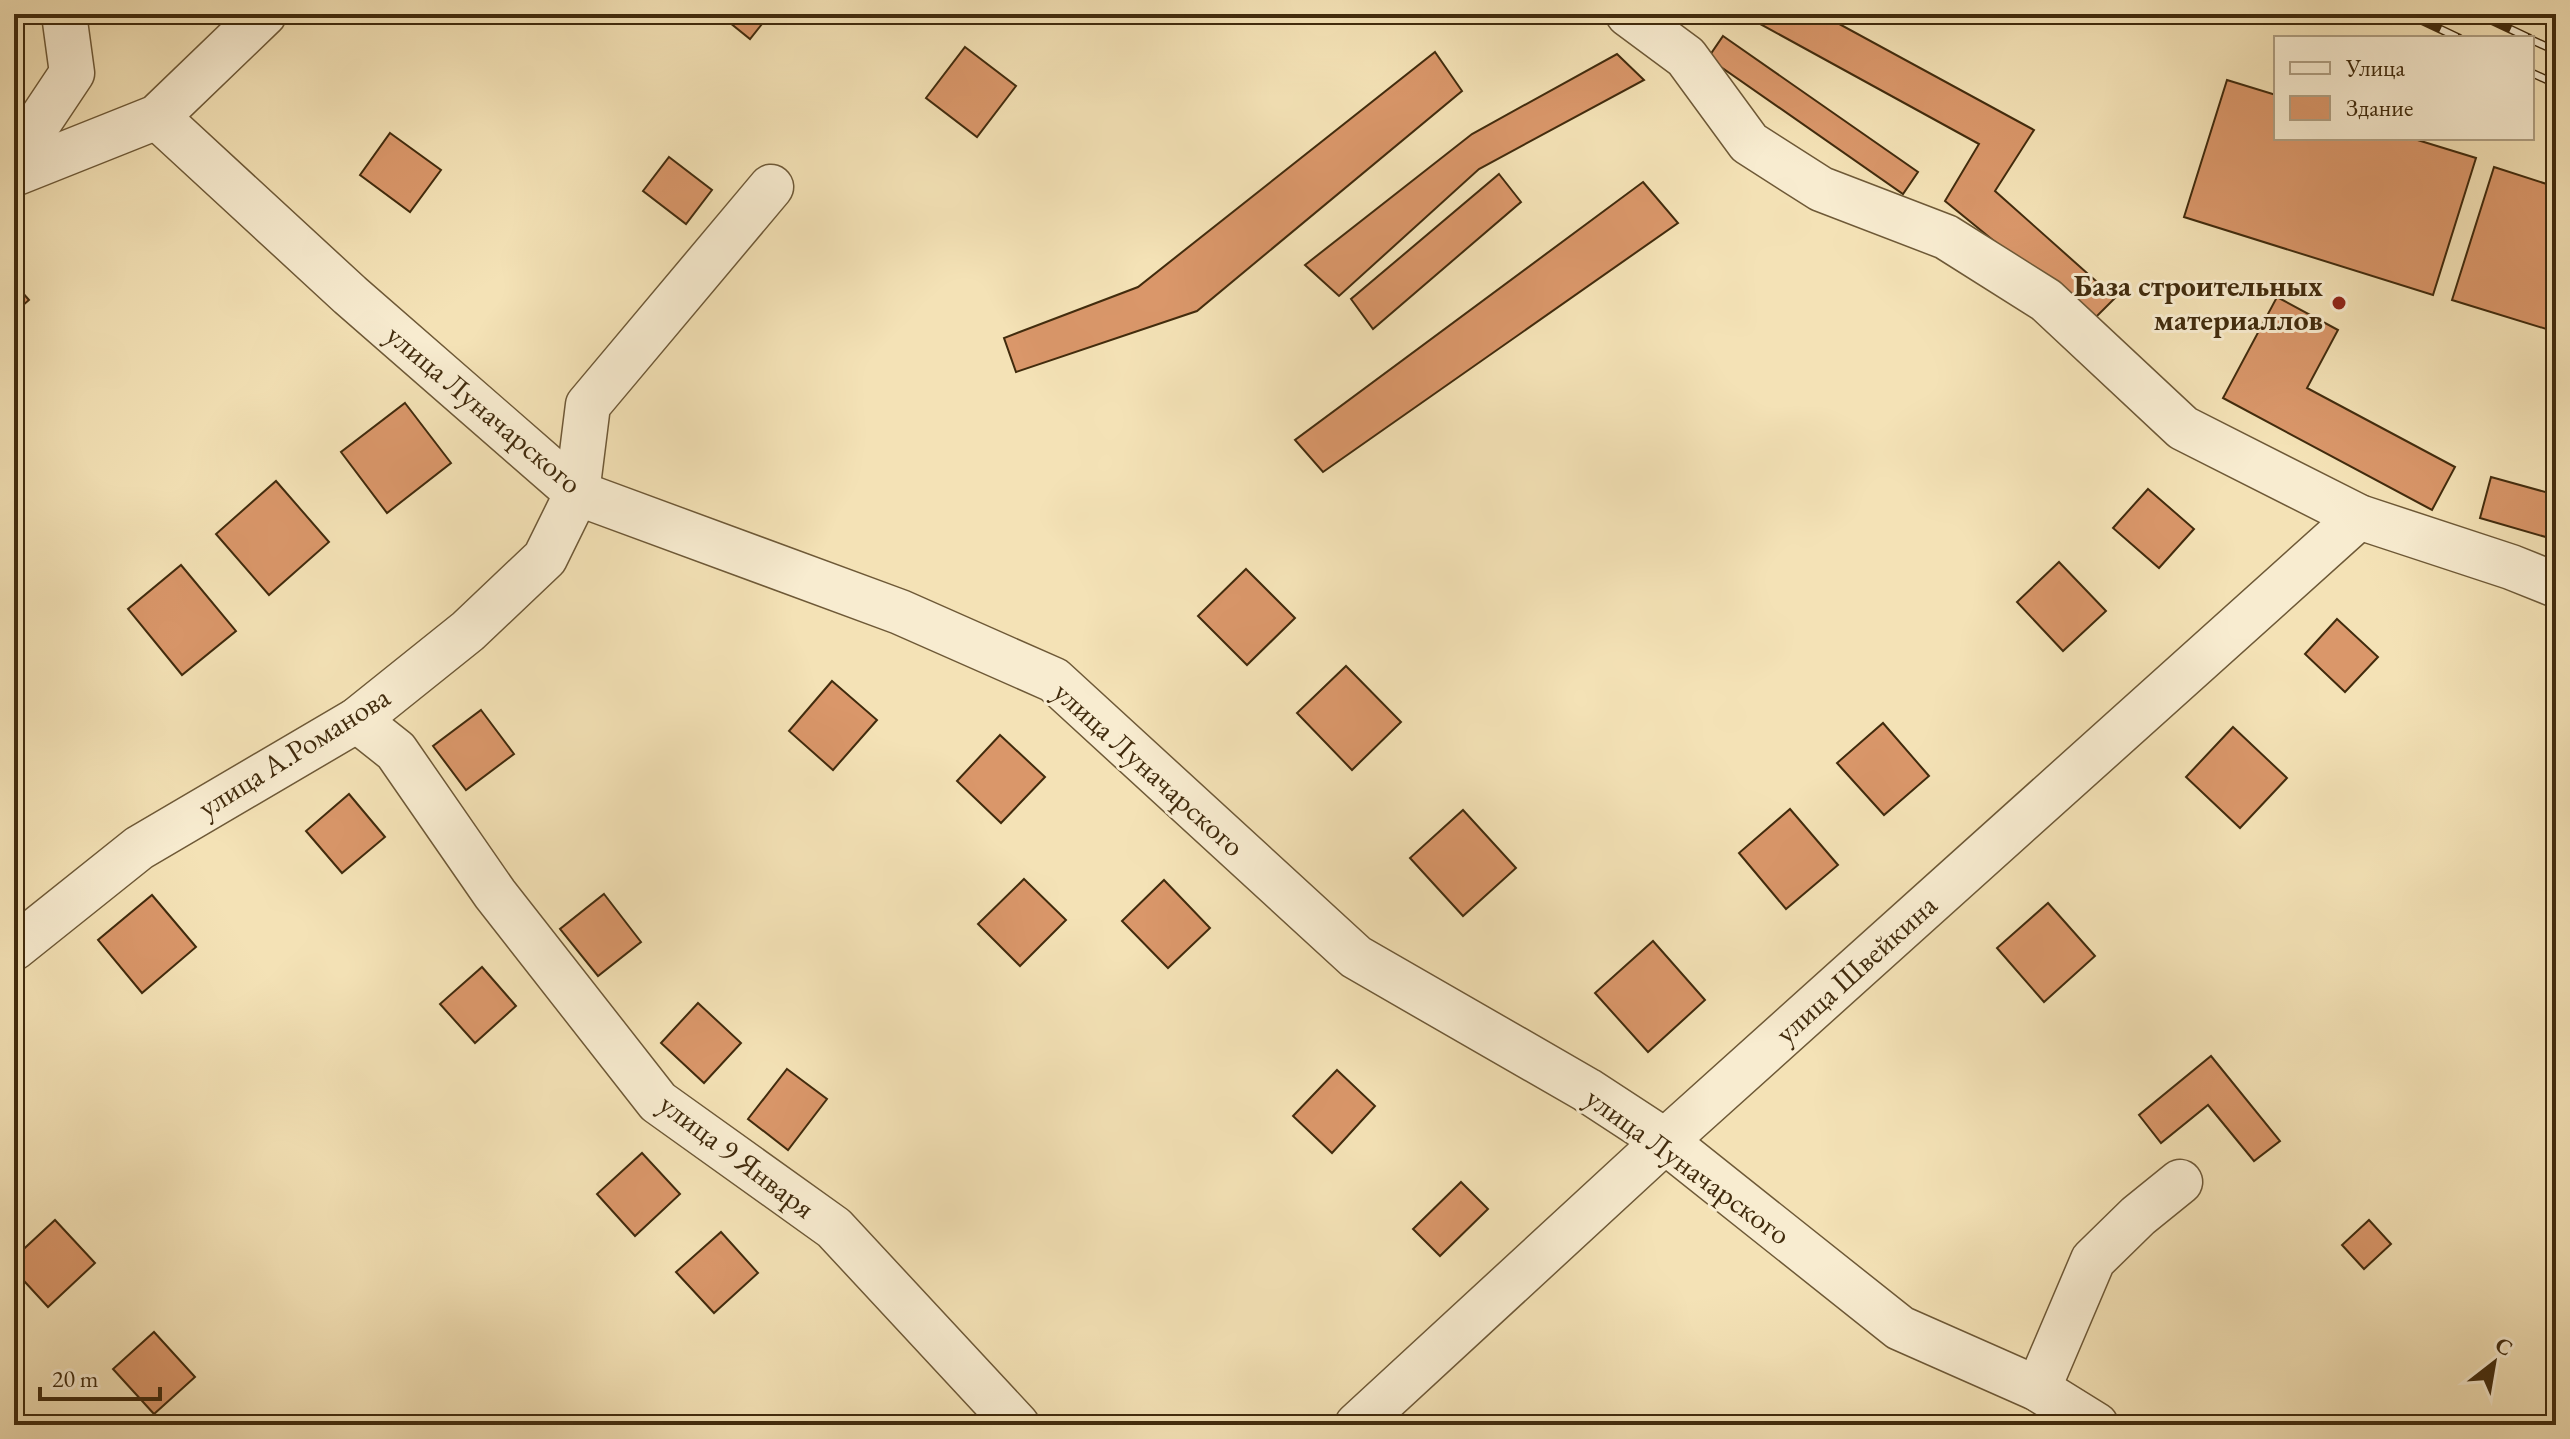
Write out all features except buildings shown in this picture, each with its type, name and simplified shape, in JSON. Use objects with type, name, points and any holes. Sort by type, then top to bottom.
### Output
[{"type":"street","points":[[14,160],[72,73],[64,14]]},
{"type":"street","points":[[14,174],[157,117],[264,14]]},
{"type":"street","points":[[1628,14],[1686,57],[1749,143],[1821,189],[1946,237],[2046,300],[2183,428],[2359,517],[2556,585]]},
{"type":"street","name":"улица Луначарского","points":[[157,117],[350,295],[577,493],[900,612],[1054,680],[1356,957],[1587,1090],[1665,1141],[1900,1328],[2038,1389],[2096,1425]]},
{"type":"street","name":"улица А.Романова","points":[[14,948],[139,848],[357,720],[468,631],[545,558],[577,493],[588,405],[771,187]]},
{"type":"street","name":"улица Швейкина","points":[[1357,1425],[1665,1141],[2359,517]]},
{"type":"street","name":"улица 9 Января","points":[[357,720],[396,751],[495,894],[658,1102],[834,1228],[1017,1425]]},
{"type":"street","points":[[2038,1389],[2093,1260],[2138,1216],[2180,1182]]},
{"type":"railway","points":[[2408,14],[2455,36]]},
{"type":"railway","points":[[2478,14],[2525,36]]},
{"type":"railway","points":[[2534,41],[2556,51]]},
{"type":"railway","points":[[2534,74],[2556,84]]},
{"type":"place","name":"База cтроительных материаллов","points":[[2339,303]]}]
